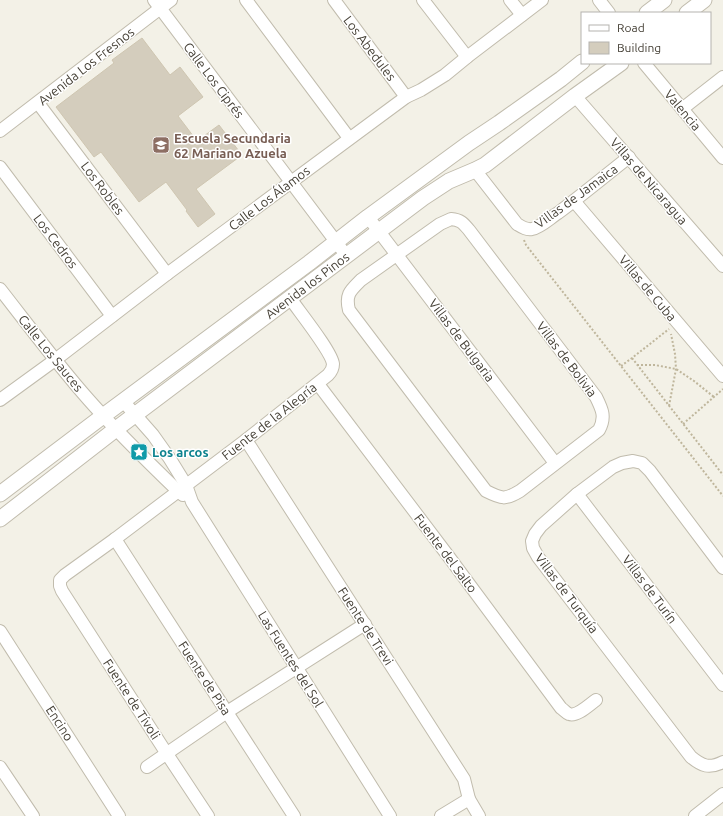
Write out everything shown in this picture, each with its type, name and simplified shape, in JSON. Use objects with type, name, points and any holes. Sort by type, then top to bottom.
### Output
[{"type":"street","name":"Avenida Los Fresnos","points":[[0,131],[38,103],[157,4],[171,0]]},
{"type":"street","points":[[246,0],[349,138]]},
{"type":"street","name":"Los Abedules","points":[[334,0],[406,96]]},
{"type":"street","points":[[423,0],[467,57]]},
{"type":"street","points":[[510,0],[522,15]]},
{"type":"street","name":"Calle Los Álamos","points":[[0,400],[349,138],[406,96],[421,90],[445,76],[467,57],[542,0]]},
{"type":"street","points":[[600,0],[608,12]]},
{"type":"street","points":[[648,12],[664,0]]},
{"type":"street","points":[[688,12],[704,0]]},
{"type":"street","name":"Calle Los Ciprés","points":[[157,4],[346,255]]},
{"type":"street","name":"Avenida los Pinos","points":[[0,494],[368,217],[469,143],[561,79],[581,63]]},
{"type":"street","name":"Avenida los Pinos","points":[[0,518],[423,198],[449,181],[485,164],[620,64]]},
{"type":"street","name":"Valencia","points":[[645,64],[723,158]]},
{"type":"street","points":[[682,109],[723,77]]},
{"type":"street","points":[[561,79],[575,96]]},
{"type":"street","name":"Villas de Nicaragua","points":[[575,96],[723,266]]},
{"type":"street","name":"Los Robles","points":[[38,103],[167,274]]},
{"type":"street","name":"Villas de Jamaica","points":[[475,170],[518,224],[525,229],[531,229],[538,227],[574,201],[629,157]]},
{"type":"street","name":"Los Cedros","points":[[0,167],[112,316]]},
{"type":"street","name":"Villas de Cuba","points":[[574,201],[723,376]]},
{"type":"street","name":"Villas de Bulgaria","points":[[368,217],[556,463]]},
{"type":"street","name":"Villas de Bolivia","points":[[452,219],[463,223],[596,397],[601,406],[603,415],[599,430],[520,491],[509,497],[498,497],[486,491],[349,310],[347,302],[351,290],[397,254],[440,224],[452,219]]},
{"type":"street","name":"Calle Los Sauces","points":[[0,289],[55,360],[116,429]]},
{"type":"street","name":"Fuente de la Alegría","points":[[60,580],[65,574],[115,539],[246,440],[328,375],[333,366],[332,360],[326,348],[290,298]]},
{"type":"street","name":"Fuente del Salto","points":[[318,384],[561,708],[573,715],[596,700]]},
{"type":"street","name":"Las Fuentes del Sol","points":[[124,401],[153,435],[182,488],[390,816]]},
{"type":"street","name":"Las Fuentes del Sol","points":[[116,429],[182,488]]},
{"type":"street","name":"Fuente de Trevi","points":[[246,440],[464,779],[469,798],[479,816]]},
{"type":"street","name":"Villas de Turquía","points":[[723,568],[658,480],[642,463],[633,461],[622,463],[613,467],[577,494],[541,526],[532,541],[533,548],[538,557],[691,757],[699,764],[707,766],[716,765],[723,762]]},
{"type":"street","name":"Villas de Turín","points":[[577,494],[723,685]]},
{"type":"street","name":"Fuente de Pisa","points":[[115,539],[294,816]]},
{"type":"street","name":"Fuente de Tívoli","points":[[60,580],[62,591],[166,754],[208,816]]},
{"type":"street","points":[[147,767],[227,712],[365,624]]},
{"type":"street","name":"Encino","points":[[0,631],[119,816]]},
{"type":"street","points":[[0,767],[34,816]]},
{"type":"street","points":[[695,816],[723,794]]},
{"type":"street","points":[[441,816],[469,798]]},
{"type":"path","points":[[525,229],[523,236],[526,245],[723,496]]},
{"type":"path","points":[[621,366],[670,328],[676,369],[669,406]]},
{"type":"path","points":[[632,358],[723,475]]},
{"type":"path","points":[[637,365],[676,369],[714,397]]},
{"type":"path","points":[[683,424],[723,389]]},
{"type":"building","name":"Escuela Secundaria 62 Mariano Azuela","points":[[142,38],[170,75],[180,67],[203,97],[178,116],[197,141],[219,125],[242,155],[196,189],[215,214],[198,227],[166,182],[139,202],[101,152],[94,157],[56,107],[114,63],[112,60]]},
{"type":"place","name":"Escuela Secundaria 62 Mariano Azuela","points":[[161,145]]},
{"type":"place","name":"Los arcos","points":[[139,452]]}]
